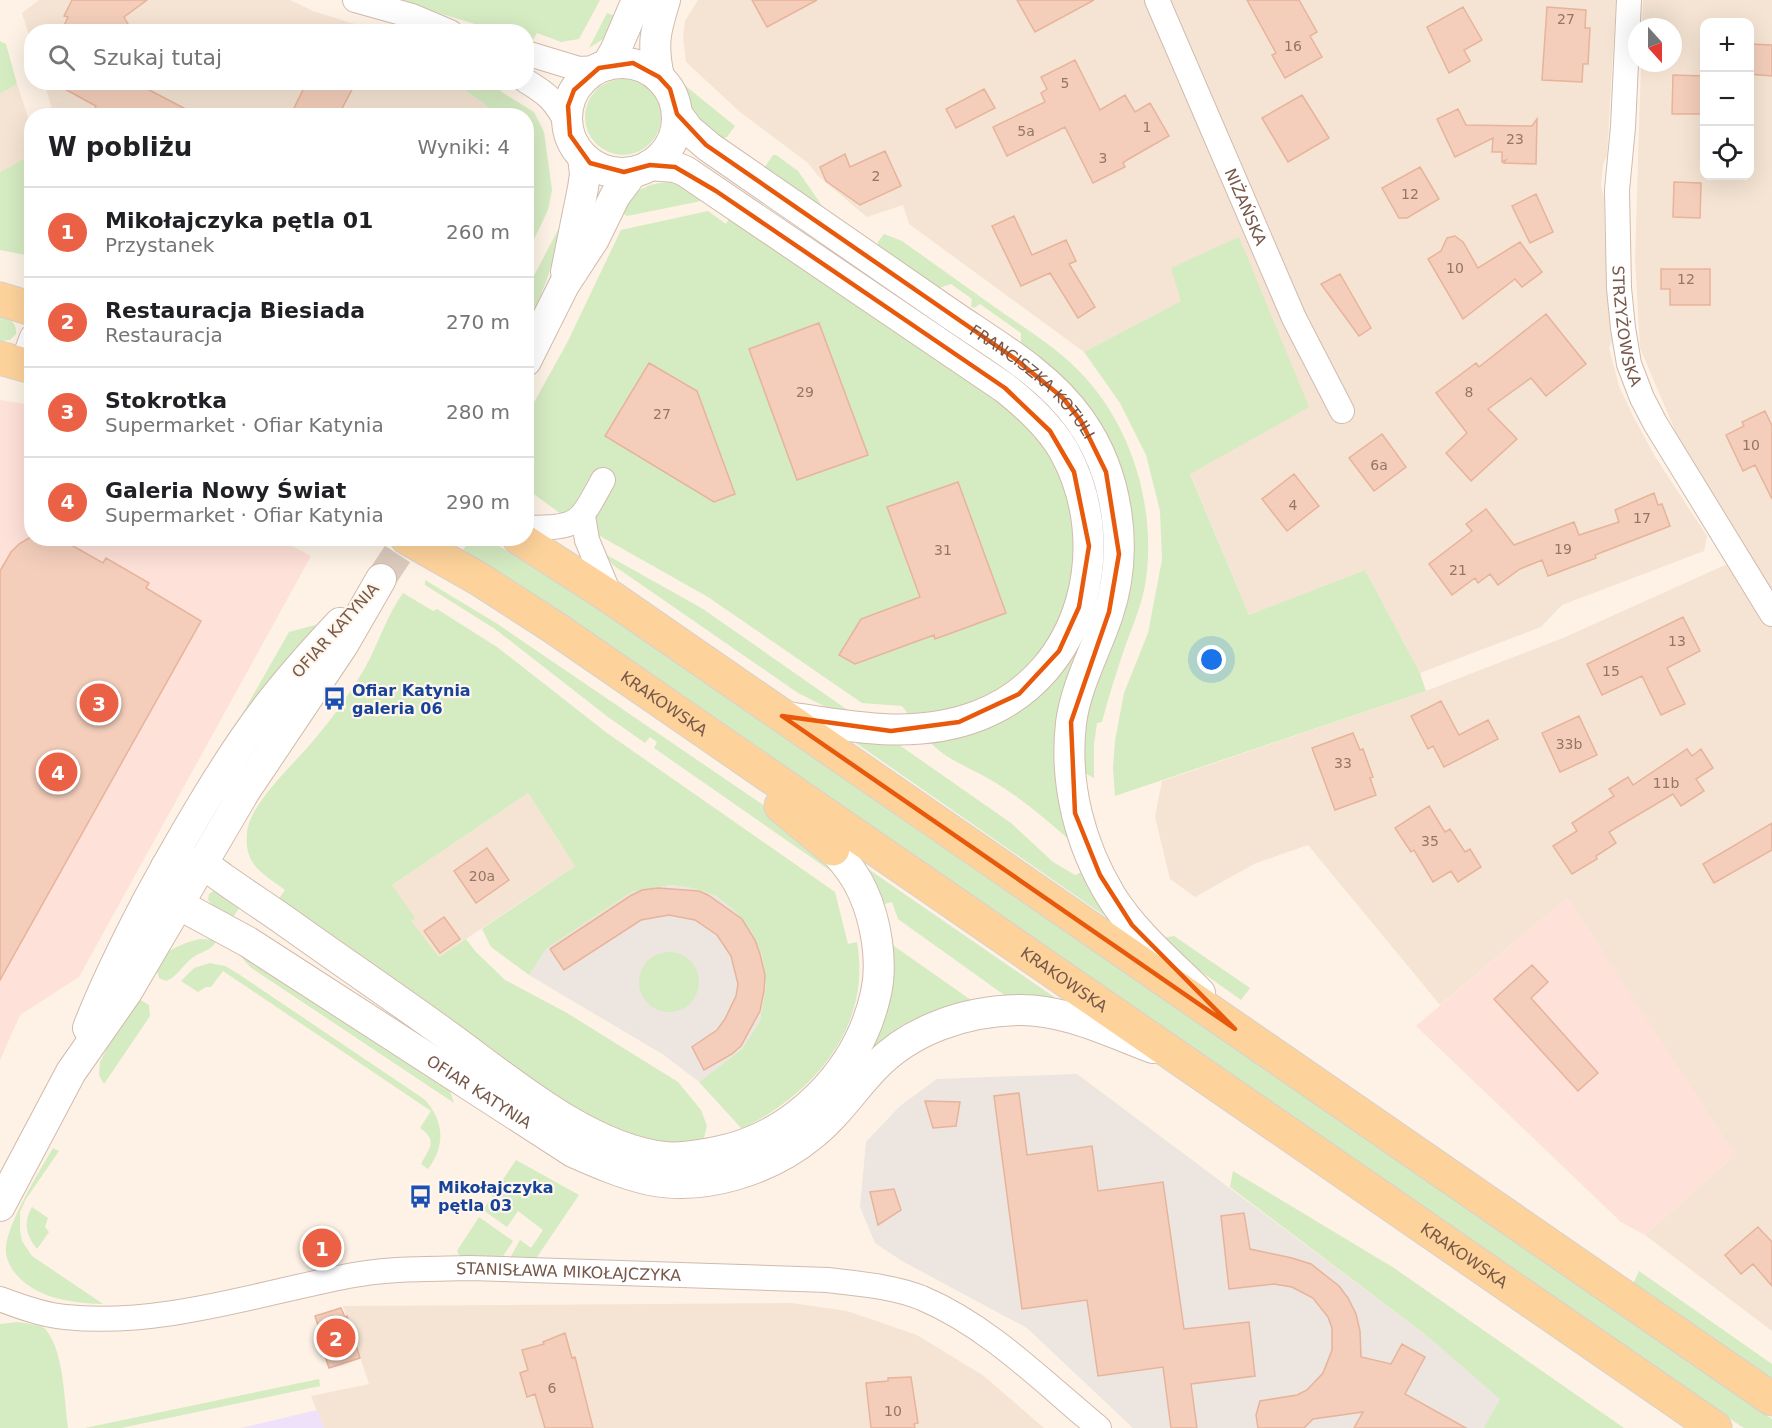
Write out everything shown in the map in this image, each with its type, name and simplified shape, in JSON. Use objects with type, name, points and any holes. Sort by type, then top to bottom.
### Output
[{"type":"main road","points":[[0,299],[24,306]]},
{"type":"main road","name":"KRAKOWSKA","points":[[421,546],[528,610],[1715,1428]]},
{"type":"main road","points":[[531,546],[612,598],[1772,1399]]},
{"type":"main road","points":[[698,726],[752,781],[833,849]]},
{"type":"street","points":[[355,0],[412,16],[431,24]]},
{"type":"street","points":[[567,123],[568,106],[574,90],[585,76],[603,66],[616,49],[637,0]]},
{"type":"street","points":[[659,76],[654,40],[665,0]]},
{"type":"street","name":"NIŻAŃSKA","points":[[1157,0],[1294,318],[1342,411]]},
{"type":"street","name":"STRZYŻOWSKA","points":[[1629,0],[1623,127],[1617,190],[1619,288],[1629,364],[1642,398],[1655,423],[1772,614]]},
{"type":"street","points":[[534,55],[579,69],[633,63],[647,68],[659,76],[670,89],[677,114],[672,141],[659,158],[642,168],[615,196],[594,239],[564,285],[534,345]]},
{"type":"street","points":[[534,86],[555,103],[567,123],[570,135],[583,157],[590,163],[607,171],[642,168]]},
{"type":"street","name":"FRANCISZKA KOTULI","points":[[677,114],[689,130],[709,147],[850,242],[1042,379],[1063,398],[1081,421],[1106,472],[1118,525],[1119,554],[1112,601],[1079,690],[1071,722],[1071,789],[1075,813],[1084,840],[1112,898],[1132,925],[1235,1029]]},
{"type":"street","points":[[564,285],[583,188],[585,174],[583,157]]},
{"type":"street","name":"FRANCISZKA KOTULI","points":[[642,168],[675,167],[685,171],[979,370],[1032,410],[1050,431],[1063,450],[1080,490],[1087,523],[1089,561],[1079,607],[1068,635],[1047,668],[1019,694],[999,706],[959,722],[891,731],[782,716]]},
{"type":"street","points":[[979,370],[996,346]]},
{"type":"street","points":[[534,528],[562,526],[583,516],[603,480]]},
{"type":"street","points":[[583,516],[587,540],[612,598]]},
{"type":"street","name":"OFIAR KATYNIA","points":[[0,1206],[71,1072],[112,969],[166,867],[250,731],[306,660],[381,579],[343,645],[245,791],[127,992],[71,1072]]},
{"type":"street","points":[[735,1161],[817,1098],[844,1067],[866,1027],[878,984],[878,952],[863,891],[849,867],[833,849]]},
{"type":"street","points":[[178,904],[166,867],[202,864]]},
{"type":"street","name":"OFIAR KATYNIA","points":[[202,864],[512,1083],[600,1138],[647,1154],[667,1158],[700,1155],[735,1161]]},
{"type":"street","name":"OFIAR KATYNIA","points":[[178,904],[248,942],[573,1152],[607,1168],[652,1180],[690,1182],[735,1161]]},
{"type":"street","points":[[735,1161],[778,1157],[813,1135],[874,1068],[908,1041],[941,1024],[964,1017],[1017,1010],[1048,1013],[1083,1022],[1177,1058]]},
{"type":"street","name":"STANISŁAWA MIKOŁAJCZYKA","points":[[0,1299],[27,1309],[64,1317],[121,1319],[169,1313],[348,1276],[422,1269],[470,1268],[804,1279],[879,1286],[921,1298],[979,1328],[1099,1428]]},
{"type":"highlighted area","points":[[633,63],[659,77],[670,89],[677,114],[706,145],[1014,358],[1063,398],[1081,421],[1106,472],[1119,554],[1109,612],[1071,722],[1075,813],[1100,875],[1132,925],[1235,1029],[782,716],[891,731],[959,722],[1019,694],[1059,651],[1079,607],[1089,546],[1074,472],[1050,431],[1005,388],[716,191],[675,167],[650,165],[624,172],[590,163],[570,135],[568,106],[574,90],[599,68]]},
{"type":"shaded area","points":[[39,0],[290,0],[313,11],[354,24],[25,24],[22,13]]},
{"type":"shaded area","points":[[698,0],[1616,0],[1607,155],[1603,165],[1601,186],[1604,197],[1605,247],[1613,339],[1609,348],[1619,386],[1634,418],[1656,458],[1707,536],[1704,551],[1562,605],[1541,627],[1420,673],[1365,570],[1249,615],[1190,473],[1181,301],[1084,352],[909,224],[903,205],[867,217],[818,176],[808,163],[740,112],[686,62],[683,38],[685,21]]},
{"type":"shaded area","points":[[1643,0],[1772,0],[1772,1331],[1645,1235],[1735,1155],[1567,898],[1440,1005],[1308,845],[1256,863],[1195,897],[1170,879],[1155,817],[1162,781],[1426,691],[1563,638],[1734,561],[1640,348],[1635,259],[1641,72],[1682,72],[1682,18],[1642,18]]},
{"type":"shaded area","points":[[17,84],[25,108],[24,159],[0,172],[0,94]]},
{"type":"shaded area","points":[[46,90],[465,90],[490,108],[52,108]]},
{"type":"shaded area","points":[[0,400],[24,404],[24,546],[292,546],[311,556],[79,977],[20,1015],[0,1060]]},
{"type":"shaded area","points":[[528,793],[575,866],[439,957],[410,921],[414,918],[392,885]]},
{"type":"shaded area","points":[[671,885],[692,888],[716,896],[734,910],[751,931],[762,955],[766,986],[760,1021],[742,1049],[699,1082],[664,1055],[529,975],[546,949],[632,892]]},
{"type":"shaded area","points":[[1568,897],[1735,1155],[1645,1235],[1621,1222],[1416,1026]]},
{"type":"shaded area","points":[[1077,1074],[1426,1335],[1501,1399],[1484,1428],[1133,1428],[1027,1328],[902,1261],[875,1243],[860,1207],[866,1142],[900,1106],[937,1079]]},
{"type":"shaded area","points":[[791,1303],[847,1311],[917,1335],[984,1376],[1044,1428],[324,1428],[311,1396],[369,1384],[343,1306]]},
{"type":"shaded area","points":[[317,1410],[324,1428],[241,1428],[258,1424]]},
{"type":"green space","points":[[396,0],[600,0],[579,39],[561,42],[537,33],[534,38],[534,24],[475,24]]},
{"type":"green space","points":[[607,13],[620,18],[608,36],[589,48]]},
{"type":"green space","points":[[0,41],[6,44],[17,84],[0,94]]},
{"type":"green space","points":[[623,79],[638,82],[650,90],[658,102],[661,117],[658,132],[650,144],[638,152],[623,155],[608,152],[596,144],[588,132],[585,117],[588,102],[596,90],[608,82]]},
{"type":"green space","points":[[677,79],[735,126],[727,137],[715,140],[690,114],[684,92]]},
{"type":"green space","points":[[465,90],[500,90],[527,108],[490,108]]},
{"type":"green space","points":[[534,112],[544,132],[552,190],[548,210],[534,239]]},
{"type":"green space","points":[[773,155],[798,171],[825,210],[762,171]]},
{"type":"green space","points":[[24,159],[24,255],[0,250],[0,172]]},
{"type":"green space","points":[[679,183],[711,199],[627,216],[617,210],[641,189],[654,184]]},
{"type":"green space","points":[[708,211],[726,224],[732,214],[988,388],[1049,449],[1072,504],[1075,577],[1050,647],[991,700],[912,719],[902,706],[862,703],[708,597],[561,514],[534,494],[534,402],[567,343],[621,230]]},
{"type":"green space","points":[[564,224],[534,312],[534,276],[560,226]]},
{"type":"green space","points":[[884,234],[902,241],[1034,334],[1078,370],[1097,391],[1112,415],[1136,467],[1147,523],[1146,579],[1102,722],[1097,723],[1094,744],[1094,778],[1081,771],[1082,744],[1126,505],[1021,349],[1021,333],[980,304],[974,308],[971,306],[972,299],[951,284],[936,289],[878,248],[878,242]]},
{"type":"green space","points":[[1239,237],[1309,407],[1190,474],[1249,615],[1365,570],[1420,673],[1426,691],[1115,796],[1113,768],[1115,741],[1124,693],[1148,633],[1162,560],[1160,511],[1146,455],[1120,403],[1084,352],[1181,301],[1171,268]]},
{"type":"green space","points":[[0,316],[14,324],[16,334],[10,340],[0,341]]},
{"type":"green space","points":[[1000,362],[1056,407],[1090,462],[1108,535],[1073,843],[1016,796],[949,757],[926,737],[1018,707],[1100,533],[995,368]]},
{"type":"green space","points":[[466,546],[499,546],[602,612],[1772,1419],[1772,1428],[1744,1428],[1721,1413],[566,615],[463,550]]},
{"type":"green space","points":[[605,554],[703,609],[859,718],[830,709],[798,693],[613,565]]},
{"type":"green space","points":[[425,580],[496,623],[778,815],[848,883],[654,748],[657,742],[650,737],[645,743],[608,717],[495,629],[425,585]]},
{"type":"green space","points":[[403,593],[433,611],[437,609],[497,647],[607,733],[835,892],[848,944],[857,942],[859,973],[855,1002],[846,1029],[832,1054],[814,1076],[792,1097],[742,1129],[699,1082],[742,1049],[760,1021],[766,986],[762,955],[751,931],[734,910],[716,896],[692,888],[671,885],[632,892],[546,949],[529,975],[491,947],[482,929],[575,866],[528,793],[392,885],[415,918],[411,921],[439,957],[466,939],[505,980],[567,1013],[678,1082],[701,1110],[707,1126],[703,1142],[693,1149],[595,1127],[278,900],[285,890],[256,867],[248,853],[247,833],[250,822],[264,797],[320,733],[348,695],[366,666],[392,610]]},
{"type":"green space","points":[[319,624],[228,739],[289,632]]},
{"type":"green space","points":[[892,740],[1011,823],[1053,862],[1075,875],[1086,870],[1112,921],[856,743]]},
{"type":"green space","points":[[858,862],[1070,1008],[1014,1002],[898,919],[892,902],[877,906]]},
{"type":"green space","points":[[214,891],[241,905],[231,920],[208,900],[209,894]]},
{"type":"green space","points":[[1174,936],[1250,988],[1241,1000],[1196,968],[1162,938]]},
{"type":"green space","points":[[200,939],[217,940],[212,947],[194,956],[170,979],[166,981],[159,978],[155,963],[159,958],[175,948]]},
{"type":"green space","points":[[884,939],[978,1005],[821,1108]]},
{"type":"green space","points":[[663,952],[675,952],[691,960],[697,970],[699,982],[697,994],[691,1004],[675,1012],[663,1012],[647,1004],[639,988],[639,976],[647,960]]},
{"type":"green space","points":[[242,955],[442,1080],[450,1091],[454,1103],[250,967]]},
{"type":"green space","points":[[210,963],[225,966],[237,973],[424,1099],[436,1115],[440,1133],[438,1151],[428,1169],[421,1164],[431,1141],[420,1128],[431,1111],[223,971],[211,987],[198,992],[181,981],[194,968]]},
{"type":"green space","points":[[134,996],[149,1005],[150,1016],[104,1084],[99,1075],[100,1062]]},
{"type":"green space","points":[[53,1148],[59,1151],[26,1199],[20,1212],[22,1241],[32,1256],[103,1304],[65,1300],[41,1293],[20,1279],[7,1258],[6,1247],[12,1224],[25,1196]]},
{"type":"green space","points":[[516,1160],[579,1195],[535,1260],[510,1258],[520,1240],[531,1248],[543,1230],[518,1211],[507,1227],[483,1210]]},
{"type":"green space","points":[[1233,1171],[1394,1268],[1624,1428],[1484,1428],[1500,1399],[1426,1335],[1230,1187]]},
{"type":"green space","points":[[32,1207],[48,1218],[45,1227],[49,1232],[37,1249],[27,1229],[27,1218]]},
{"type":"green space","points":[[479,1217],[513,1241],[501,1259],[461,1259],[457,1251]]},
{"type":"green space","points":[[1639,1271],[1772,1364],[1772,1380],[1633,1284]]},
{"type":"green space","points":[[18,1322],[42,1326],[55,1346],[62,1373],[68,1428],[0,1428],[0,1324]]},
{"type":"green space","points":[[319,1379],[320,1386],[121,1428],[85,1428]]},
{"type":"building","points":[[72,0],[147,0],[124,17],[128,24],[65,24],[68,17],[64,16]]},
{"type":"building","points":[[752,0],[817,0],[767,27]]},
{"type":"building","points":[[1017,0],[1094,0],[1035,32]]},
{"type":"building","points":[[1247,0],[1299,0],[1317,32],[1310,36],[1322,57],[1285,78],[1272,55],[1276,53]]},
{"type":"building","points":[[1463,7],[1482,40],[1464,50],[1470,61],[1449,73],[1427,27]]},
{"type":"building","points":[[1547,7],[1586,10],[1585,28],[1590,28],[1588,64],[1583,64],[1582,82],[1542,80]]},
{"type":"building","points":[[1754,44],[1772,45],[1772,76],[1754,74]]},
{"type":"building","points":[[1075,60],[1100,110],[1125,95],[1135,112],[1150,103],[1169,136],[1127,160],[1123,163],[1125,167],[1093,183],[1065,127],[1007,156],[993,127],[1045,102],[1041,93],[1047,89],[1041,77]]},
{"type":"building","points":[[1673,75],[1700,76],[1700,114],[1672,114]]},
{"type":"building","points":[[984,89],[995,108],[956,128],[946,109]]},
{"type":"building","points":[[67,90],[149,90],[184,108],[95,108],[96,106]]},
{"type":"building","points":[[303,90],[352,90],[342,108],[294,108]]},
{"type":"building","points":[[1302,95],[1329,138],[1288,162],[1262,118]]},
{"type":"building","points":[[1458,109],[1466,125],[1532,126],[1537,119],[1536,164],[1504,163],[1506,160],[1502,162],[1502,152],[1492,152],[1493,138],[1455,157],[1437,119]]},
{"type":"building","points":[[885,151],[901,186],[860,205],[826,181],[820,167],[845,154],[850,167]]},
{"type":"building","points":[[1420,167],[1439,199],[1407,218],[1399,218],[1382,188]]},
{"type":"building","points":[[1674,182],[1701,183],[1700,218],[1673,217]]},
{"type":"building","points":[[1536,194],[1553,232],[1530,243],[1512,206]]},
{"type":"building","points":[[1014,216],[1032,255],[1066,240],[1076,261],[1069,264],[1095,307],[1078,318],[1050,273],[1021,286],[992,226]]},
{"type":"building","points":[[1455,236],[1463,242],[1478,268],[1520,242],[1542,272],[1522,287],[1515,279],[1463,319],[1428,259],[1441,251],[1447,238]]},
{"type":"building","points":[[1661,269],[1710,269],[1710,305],[1670,305],[1670,289],[1661,289]]},
{"type":"building","points":[[1340,274],[1371,328],[1359,336],[1321,284]]},
{"type":"building","points":[[1546,314],[1586,364],[1546,396],[1531,378],[1488,409],[1517,439],[1471,481],[1446,453],[1467,433],[1436,393],[1476,363],[1479,367]]},
{"type":"building","points":[[819,323],[868,455],[797,480],[749,349]]},
{"type":"building","points":[[649,363],[697,391],[735,494],[714,502],[605,436]]},
{"type":"building","points":[[1765,411],[1772,426],[1772,499],[1755,465],[1743,471],[1726,435],[1744,426],[1742,422]]},
{"type":"building","points":[[1382,434],[1406,467],[1374,491],[1349,458]]},
{"type":"building","points":[[1294,474],[1319,506],[1287,531],[1262,499]]},
{"type":"building","points":[[958,482],[1006,613],[935,639],[934,635],[855,664],[839,655],[861,619],[920,597],[887,507]]},
{"type":"building","points":[[1654,493],[1658,505],[1662,504],[1670,526],[1548,576],[1542,560],[1520,569],[1498,585],[1490,574],[1478,583],[1475,578],[1452,595],[1429,564],[1472,531],[1466,524],[1486,509],[1514,545],[1574,522],[1579,535],[1619,522],[1615,510]]},
{"type":"building","points":[[24,541],[24,546],[73,546],[103,563],[106,558],[149,583],[146,588],[201,621],[0,980],[0,571],[11,552]]},
{"type":"building","points":[[1683,617],[1700,651],[1667,668],[1685,704],[1661,715],[1642,676],[1602,695],[1587,664]]},
{"type":"building","points":[[1441,701],[1459,735],[1488,720],[1498,739],[1444,767],[1433,746],[1428,749],[1411,716]]},
{"type":"building","points":[[1579,716],[1597,755],[1560,772],[1542,733]]},
{"type":"building","points":[[1353,733],[1360,750],[1363,749],[1373,777],[1370,778],[1376,795],[1335,810],[1312,748]]},
{"type":"building","points":[[1687,749],[1692,756],[1701,749],[1713,768],[1696,779],[1704,791],[1681,806],[1673,794],[1609,832],[1616,843],[1596,856],[1597,859],[1572,874],[1553,846],[1577,831],[1572,823],[1614,796],[1609,789],[1628,777],[1633,785]]},
{"type":"building","points":[[1429,806],[1445,832],[1450,829],[1465,852],[1470,849],[1481,867],[1458,882],[1451,871],[1433,882],[1414,850],[1411,852],[1395,828]]},
{"type":"building","points":[[1772,823],[1772,850],[1714,883],[1703,864]]},
{"type":"building","points":[[487,848],[509,880],[476,903],[454,871]]},
{"type":"building","points":[[658,888],[699,891],[708,895],[742,919],[755,940],[760,954],[765,975],[760,1011],[741,1046],[732,1054],[704,1070],[692,1047],[717,1030],[736,996],[738,984],[731,956],[717,935],[695,920],[669,915],[641,920],[564,970],[550,949],[630,896],[642,890]]},
{"type":"building","points":[[444,917],[460,939],[440,953],[424,931]]},
{"type":"building","points":[[1532,965],[1548,982],[1531,998],[1598,1073],[1578,1091],[1494,999]]},
{"type":"building","points":[[1019,1093],[1027,1155],[1092,1146],[1098,1191],[1163,1182],[1184,1329],[1249,1322],[1255,1376],[1191,1384],[1197,1428],[1171,1428],[1163,1367],[1098,1376],[1087,1300],[1022,1309],[994,1096]]},
{"type":"building","points":[[925,1101],[960,1102],[956,1126],[933,1128]]},
{"type":"building","points":[[894,1189],[901,1210],[878,1225],[870,1192]]},
{"type":"building","points":[[1244,1213],[1250,1249],[1311,1264],[1339,1286],[1356,1314],[1360,1331],[1361,1357],[1391,1364],[1402,1344],[1425,1357],[1405,1394],[1466,1428],[1354,1428],[1363,1412],[1313,1419],[1304,1428],[1258,1428],[1256,1415],[1260,1401],[1297,1395],[1307,1390],[1323,1373],[1332,1350],[1332,1328],[1328,1317],[1313,1298],[1292,1287],[1274,1284],[1229,1289],[1221,1216]]},
{"type":"building","points":[[1758,1227],[1772,1242],[1772,1286],[1753,1264],[1741,1274],[1725,1255]]},
{"type":"building","points":[[341,1308],[345,1317],[347,1316],[360,1358],[329,1368],[319,1338],[322,1337],[315,1316]]},
{"type":"building","points":[[565,1333],[572,1358],[575,1357],[593,1428],[545,1428],[535,1394],[527,1397],[520,1373],[528,1370],[522,1350],[544,1344],[543,1342]]},
{"type":"building","points":[[911,1377],[918,1423],[914,1424],[915,1428],[871,1428],[866,1383],[888,1381],[888,1378]]},
{"type":"tunnel","points":[[381,579],[403,546]]},
{"type":"place","name":"Ofiar Katynia galeria 06","points":[[334,699]]},
{"type":"place","name":"Stokrotka","points":[[99,703]]},
{"type":"place","name":"Galeria Nowy Świat","points":[[58,772]]},
{"type":"place","name":"Mikołajczyka pętla 03","points":[[420,1196]]},
{"type":"place","name":"Mikołajczyka pętla 01","points":[[322,1248]]},
{"type":"place","name":"Restauracja Biesiada","points":[[336,1338]]}]
